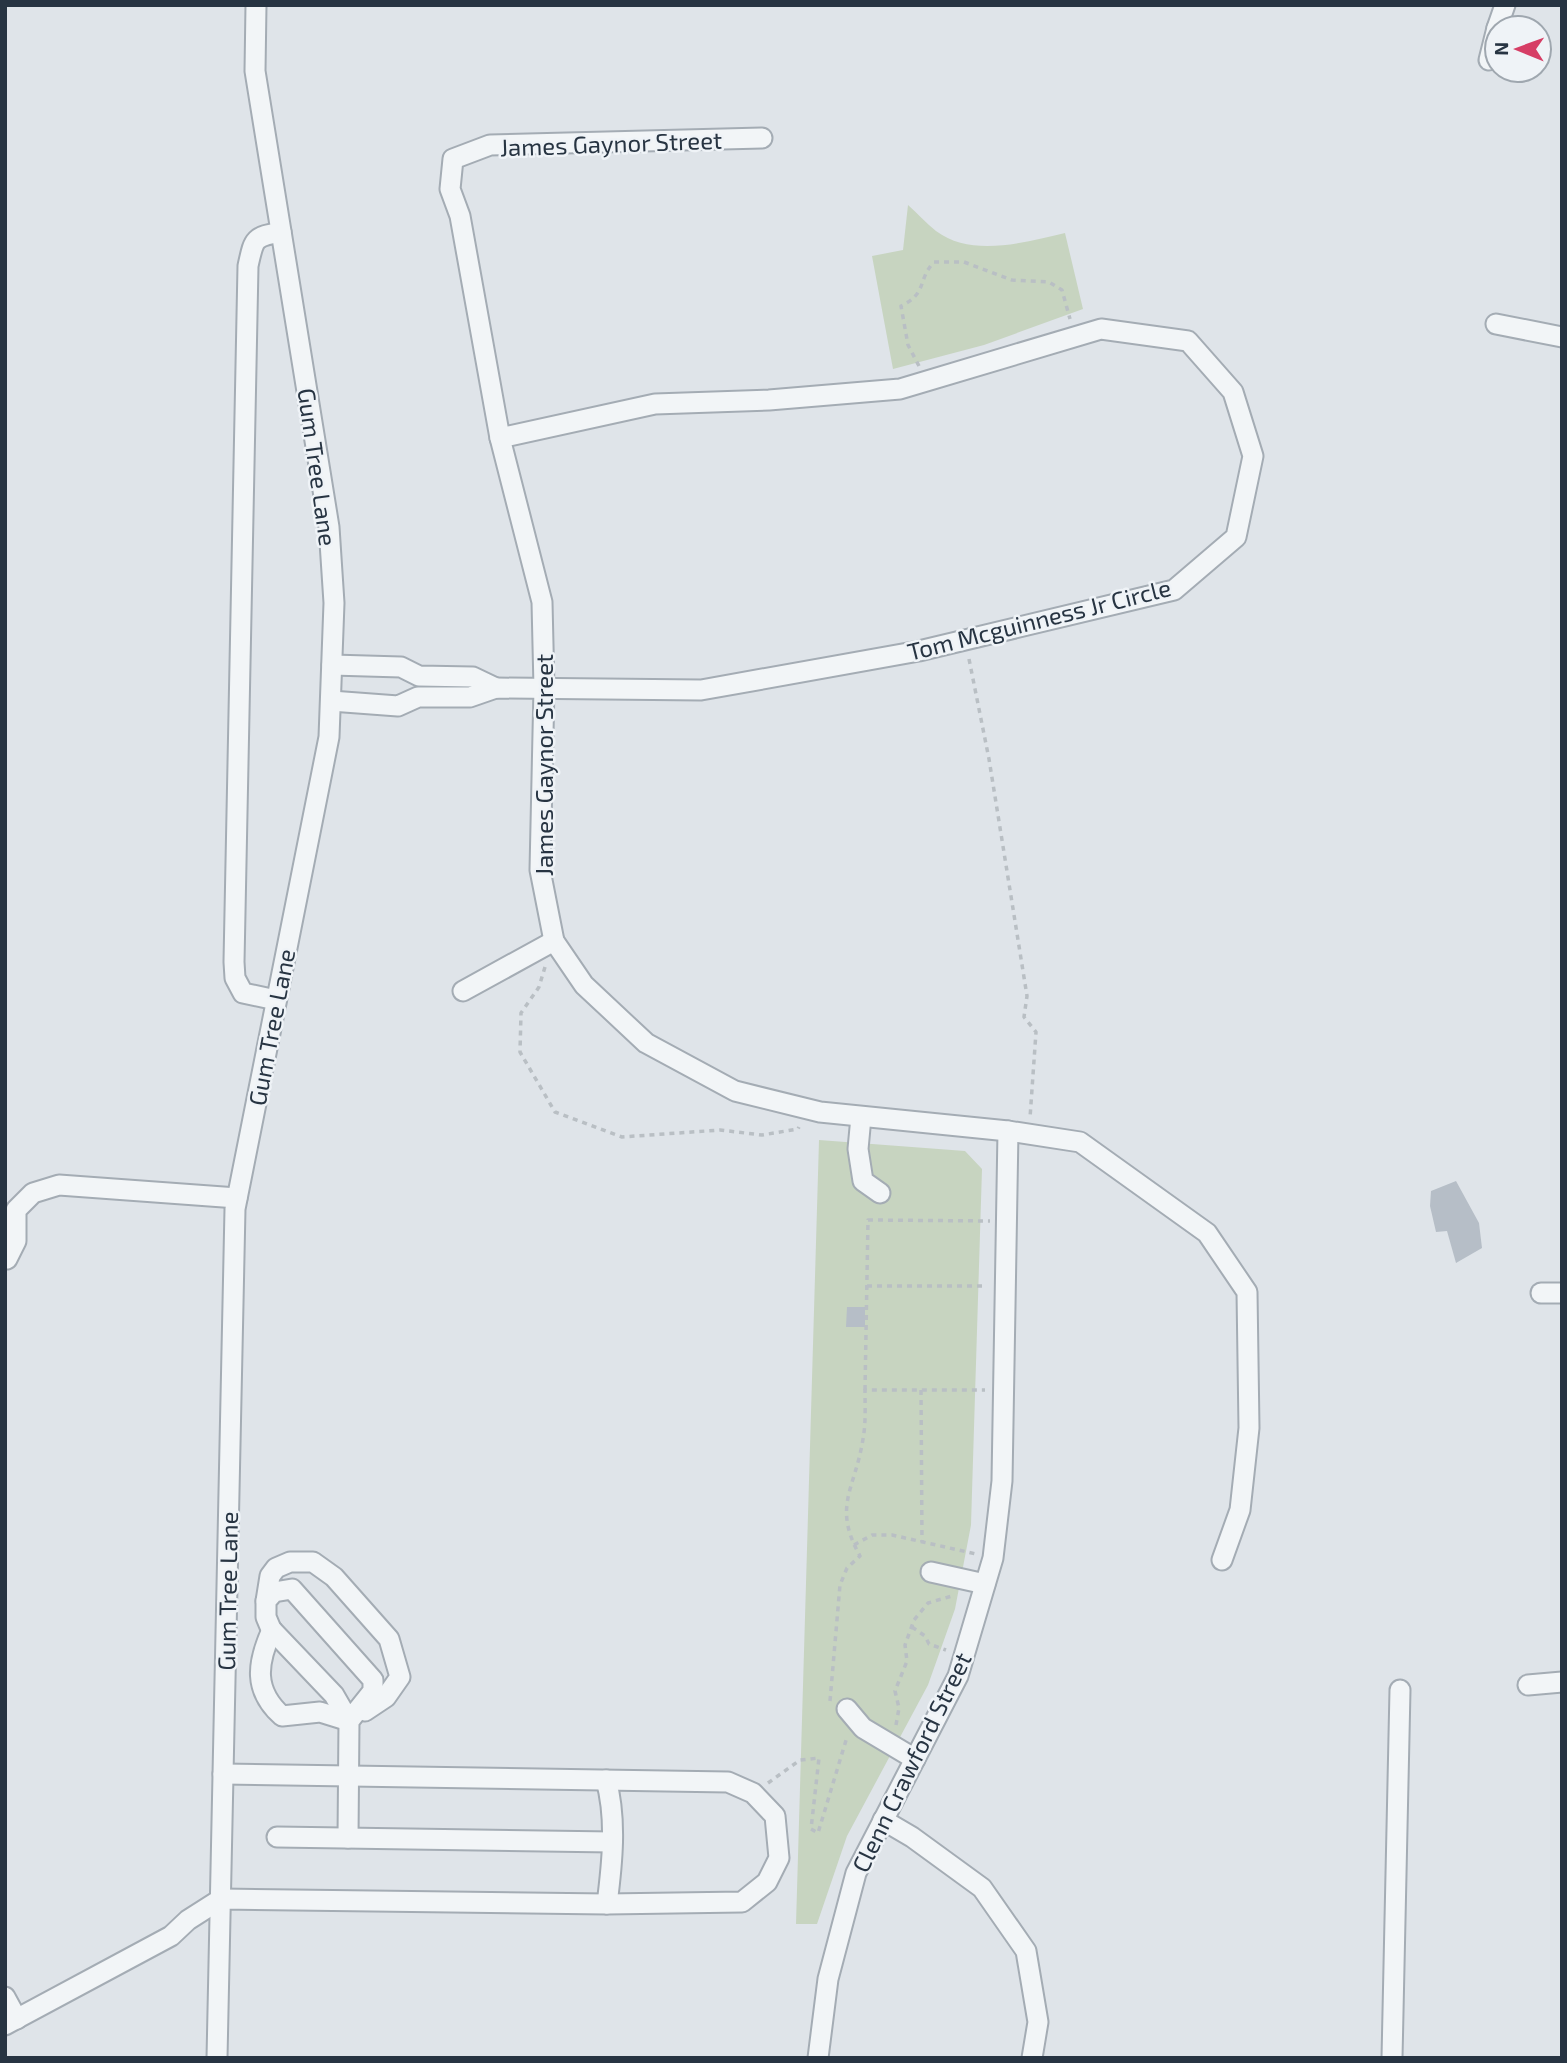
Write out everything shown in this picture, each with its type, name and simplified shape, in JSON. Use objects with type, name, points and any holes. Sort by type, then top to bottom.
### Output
[{"type":"street","name":"Gum Tree Lane","points":[[217,2058],[237,1198],[328,737],[334,603],[329,527],[254,71],[256,5]]},
{"type":"street","name":"James Gaynor Street","points":[[762,138],[490,145],[453,159],[450,189],[460,216],[500,438],[542,601],[544,688],[540,870],[554,941],[584,985],[646,1043],[735,1091],[801,1107],[860,1117],[1008,1131],[1080,1142],[1207,1233],[1247,1292],[1249,1428],[1240,1510],[1222,1560]]},
{"type":"street","points":[[276,1000],[243,993],[235,978],[234,962],[248,266],[253,243],[259,236],[281,232]]},
{"type":"street","points":[[1496,324],[1562,337]]},
{"type":"street","name":"Tom Mcguinness Jr Circle","points":[[331,701],[398,706],[418,696],[470,698],[496,688],[701,690],[965,640],[1174,590],[1236,537],[1253,456],[1233,392],[1188,341],[1101,329],[900,389],[769,400],[655,404],[500,438]]},
{"type":"street","name":"Tom Mcguinness Jr Circle","points":[[332,665],[401,667],[419,676],[472,677],[496,688]]},
{"type":"street","points":[[418,696],[419,676]]},
{"type":"street","points":[[463,990],[554,941]]},
{"type":"street","points":[[860,1117],[858,1149],[863,1181],[880,1193]]},
{"type":"street","name":"Clenn Crawford Street","points":[[818,2058],[828,1979],[856,1873],[958,1676],[993,1558],[1002,1481],[1008,1131]]},
{"type":"street","points":[[7,1259],[16,1241],[16,1210],[33,1193],[59,1185],[237,1198]]},
{"type":"street","points":[[1541,1293],[1562,1293]]},
{"type":"street","points":[[348,1838],[349,1721],[334,1695],[272,1630],[266,1617],[270,1576],[276,1568],[290,1562],[313,1562],[334,1577],[389,1639],[400,1677],[386,1697],[349,1721]]},
{"type":"street","points":[[931,1572],[985,1584]]},
{"type":"street","points":[[266,1601],[274,1592],[292,1589],[373,1680],[373,1691],[349,1721]]},
{"type":"street","points":[[272,1630],[262,1653],[261,1682],[266,1702],[282,1716],[320,1712],[349,1721]]},
{"type":"street","points":[[1528,1685],[1562,1682]]},
{"type":"street","points":[[1392,2058],[1400,1690]]},
{"type":"street","points":[[838,1708],[863,1728],[915,1759]]},
{"type":"street","points":[[5,1997],[11,2022],[171,1936],[188,1920],[221,1899],[607,1904],[742,1902],[767,1882],[779,1858],[775,1816],[753,1793],[728,1782],[223,1774]]},
{"type":"street","points":[[606,1780],[611,1796],[612,1842],[607,1904]]},
{"type":"street","points":[[883,1820],[912,1836],[982,1888],[1026,1951],[1038,2022],[1032,2058]]},
{"type":"street","points":[[278,1837],[612,1842]]},
{"type":"path","points":[[924,382],[916,356],[908,345],[901,306],[915,300],[922,290],[925,271],[934,262],[964,262],[1012,280],[1049,282],[1062,290],[1076,336]]},
{"type":"path","points":[[965,640],[989,759],[1027,996],[1024,1017],[1035,1032],[1028,1134]]},
{"type":"path","points":[[554,941],[539,987],[521,1013],[520,1052],[555,1112],[622,1136],[720,1130],[762,1135],[798,1129],[801,1107]]},
{"type":"path","points":[[838,1708],[840,1585],[847,1568],[860,1556],[847,1532],[845,1510],[864,1438],[868,1220],[1007,1221]]},
{"type":"path","points":[[867,1286],[1006,1286]]},
{"type":"path","points":[[865,1390],[1004,1390]]},
{"type":"path","points":[[921,1390],[922,1542]]},
{"type":"path","points":[[854,1545],[872,1535],[892,1535],[993,1558]]},
{"type":"path","points":[[885,1741],[896,1725],[899,1707],[895,1691],[907,1661],[905,1645],[912,1627],[928,1603],[942,1601],[985,1584]]},
{"type":"path","points":[[912,1627],[925,1636],[929,1644],[964,1655]]},
{"type":"path","points":[[753,1793],[800,1760],[819,1759],[811,1829],[818,1833],[848,1735],[858,1741]]},
{"type":"green space","points":[[908,205],[936,231],[966,244],[999,246],[1065,233],[1083,309],[984,345],[893,369],[872,256],[903,250]]},
{"type":"green space","points":[[819,1140],[965,1151],[982,1169],[971,1525],[955,1609],[928,1685],[847,1836],[817,1924],[796,1924]]},
{"type":"building","points":[[1456,1181],[1479,1223],[1482,1248],[1456,1263],[1447,1231],[1436,1232],[1430,1206],[1431,1191]]},
{"type":"building","points":[[847,1307],[865,1307],[865,1327],[846,1327]]}]
